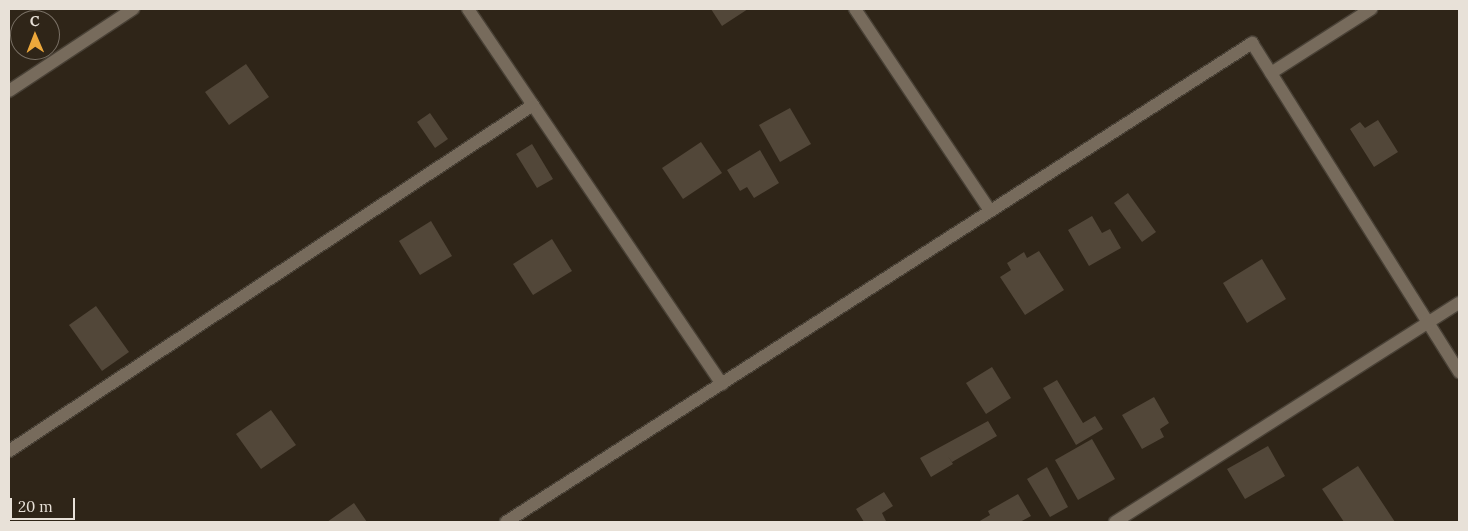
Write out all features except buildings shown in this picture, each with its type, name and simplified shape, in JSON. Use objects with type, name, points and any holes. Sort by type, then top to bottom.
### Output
[{"type":"street","points":[[9,91],[133,9]]},
{"type":"street","points":[[468,9],[722,384]]},
{"type":"street","points":[[855,9],[990,211]]},
{"type":"street","points":[[1271,73],[1371,9]]},
{"type":"street","points":[[506,522],[1252,43],[1459,372]]},
{"type":"street","points":[[9,451],[533,105]]},
{"type":"street","points":[[1115,522],[1459,304]]}]
